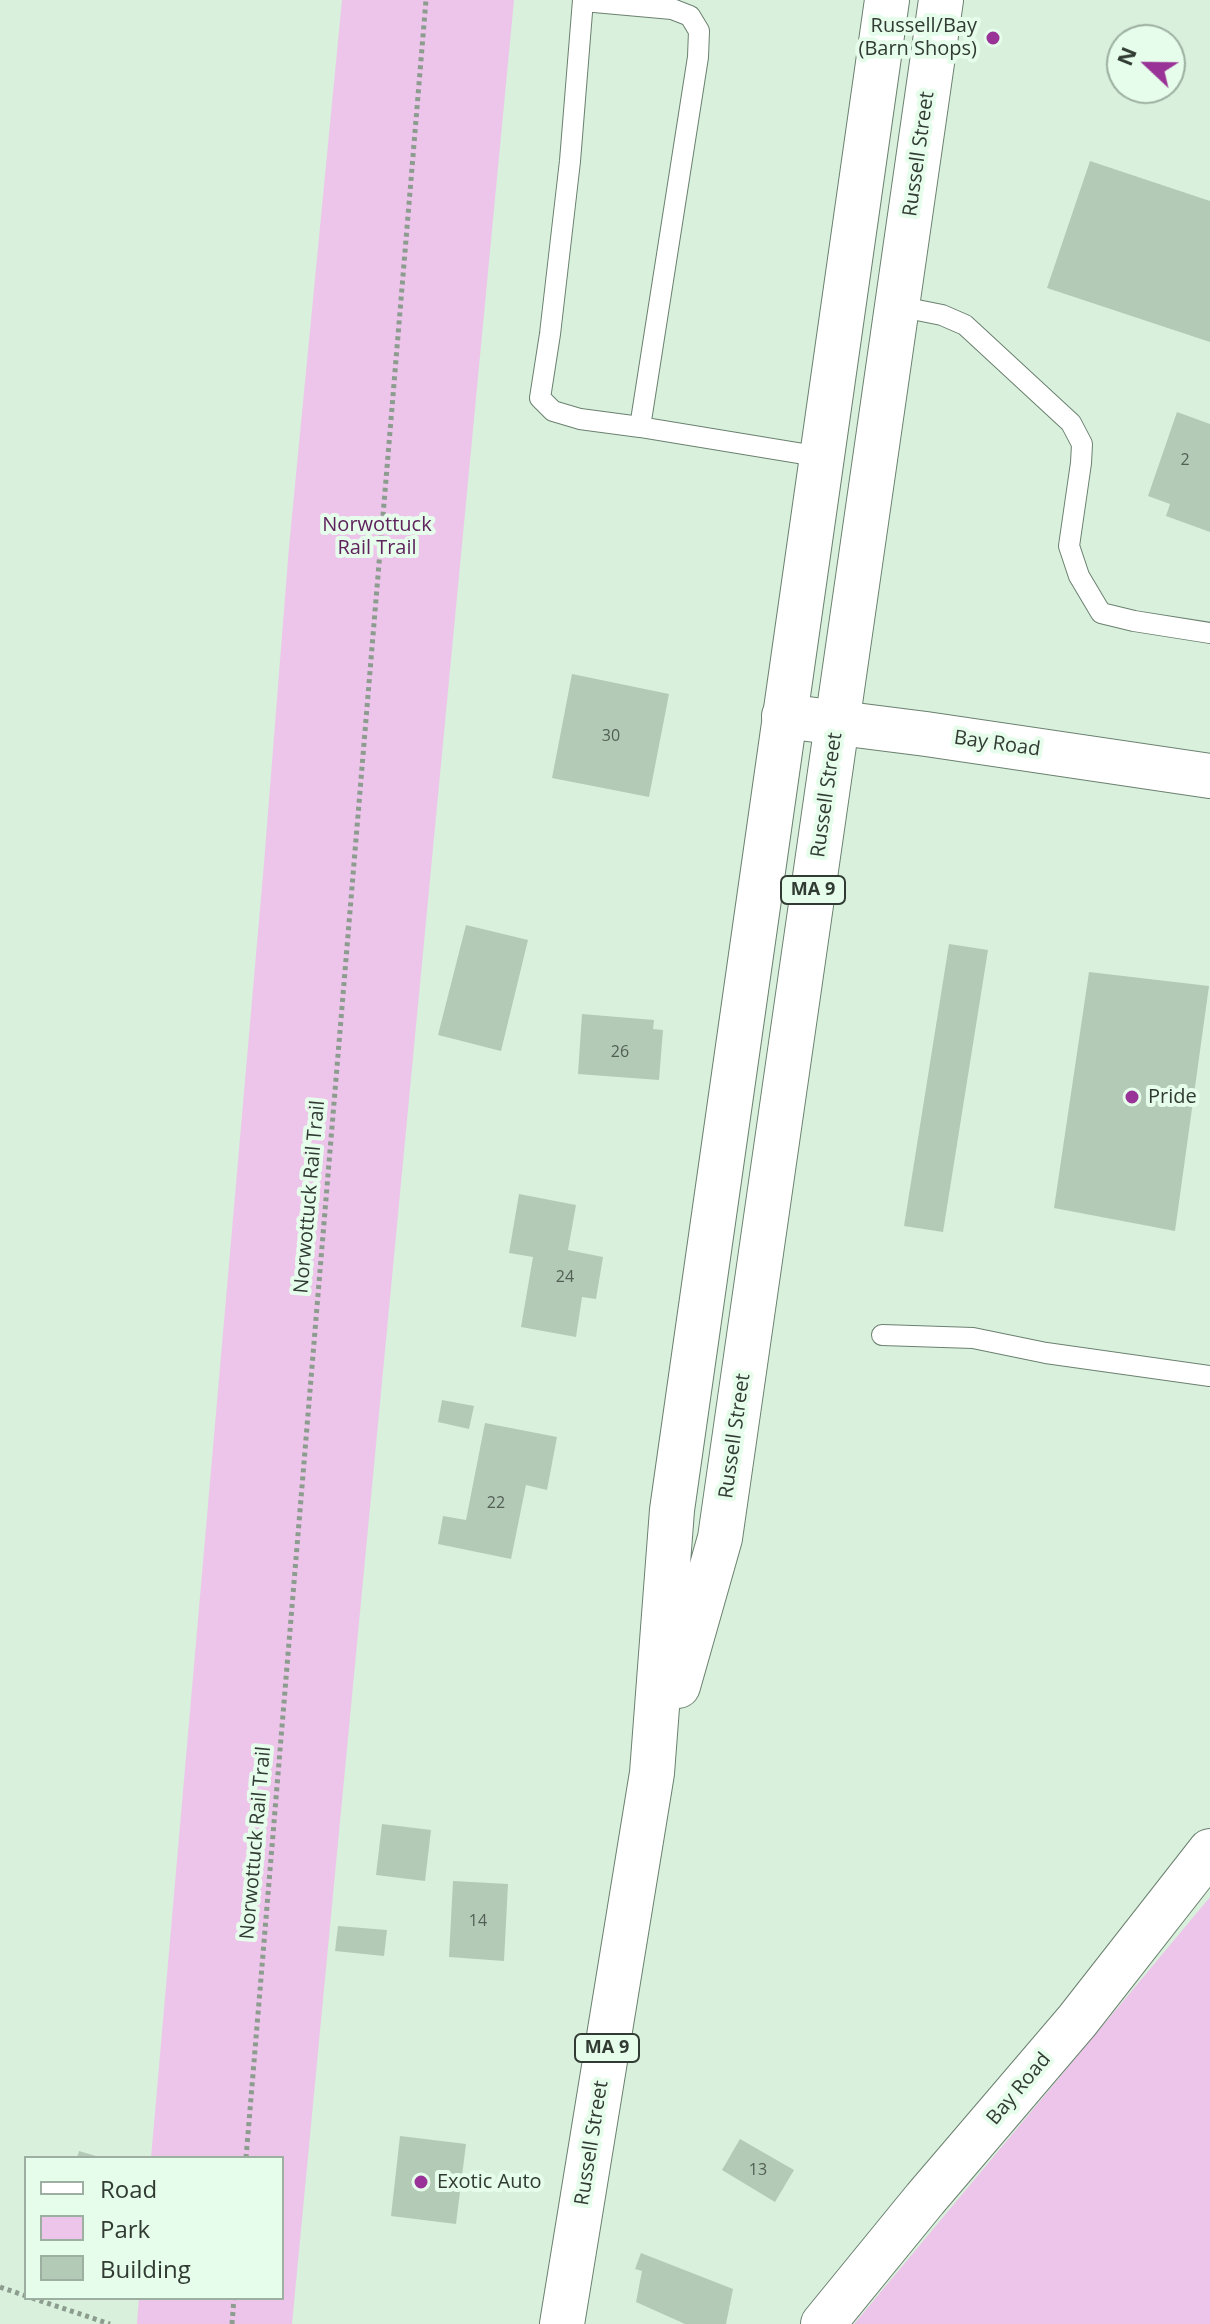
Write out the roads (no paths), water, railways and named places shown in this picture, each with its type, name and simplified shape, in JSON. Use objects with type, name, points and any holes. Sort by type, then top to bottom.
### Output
[{"type":"main road","name":"Russell Street","points":[[562,2324],[652,1773],[672,1510],[887,0]]},
{"type":"main road","name":"Russell Street","points":[[652,1773],[720,1538],[941,0]]},
{"type":"main road","name":"Bay Road","points":[[784,716],[1210,776]]},
{"type":"main road","name":"Bay Road","points":[[823,2324],[1077,2021],[1210,1851]]},
{"type":"lane","points":[[640,427],[698,57],[699,31],[690,16],[672,9],[583,1],[570,161],[540,398],[553,411],[580,419],[822,457]]},
{"type":"lane","points":[[897,306],[942,315],[965,325],[1071,423],[1082,444],[1069,546],[1079,576],[1101,613],[1210,633]]},
{"type":"lane","points":[[882,1335],[973,1338],[1046,1353],[1210,1376]]},
{"type":"place","name":"Russell/Bay (Barn Shops)","points":[[993,38]]},
{"type":"place","name":"Pride","points":[[1132,1097]]},
{"type":"place","name":"Exotic Auto","points":[[421,2182]]},
{"type":"park label","name":"Norwottuck Rail Trail","points":[[377,536]]}]
